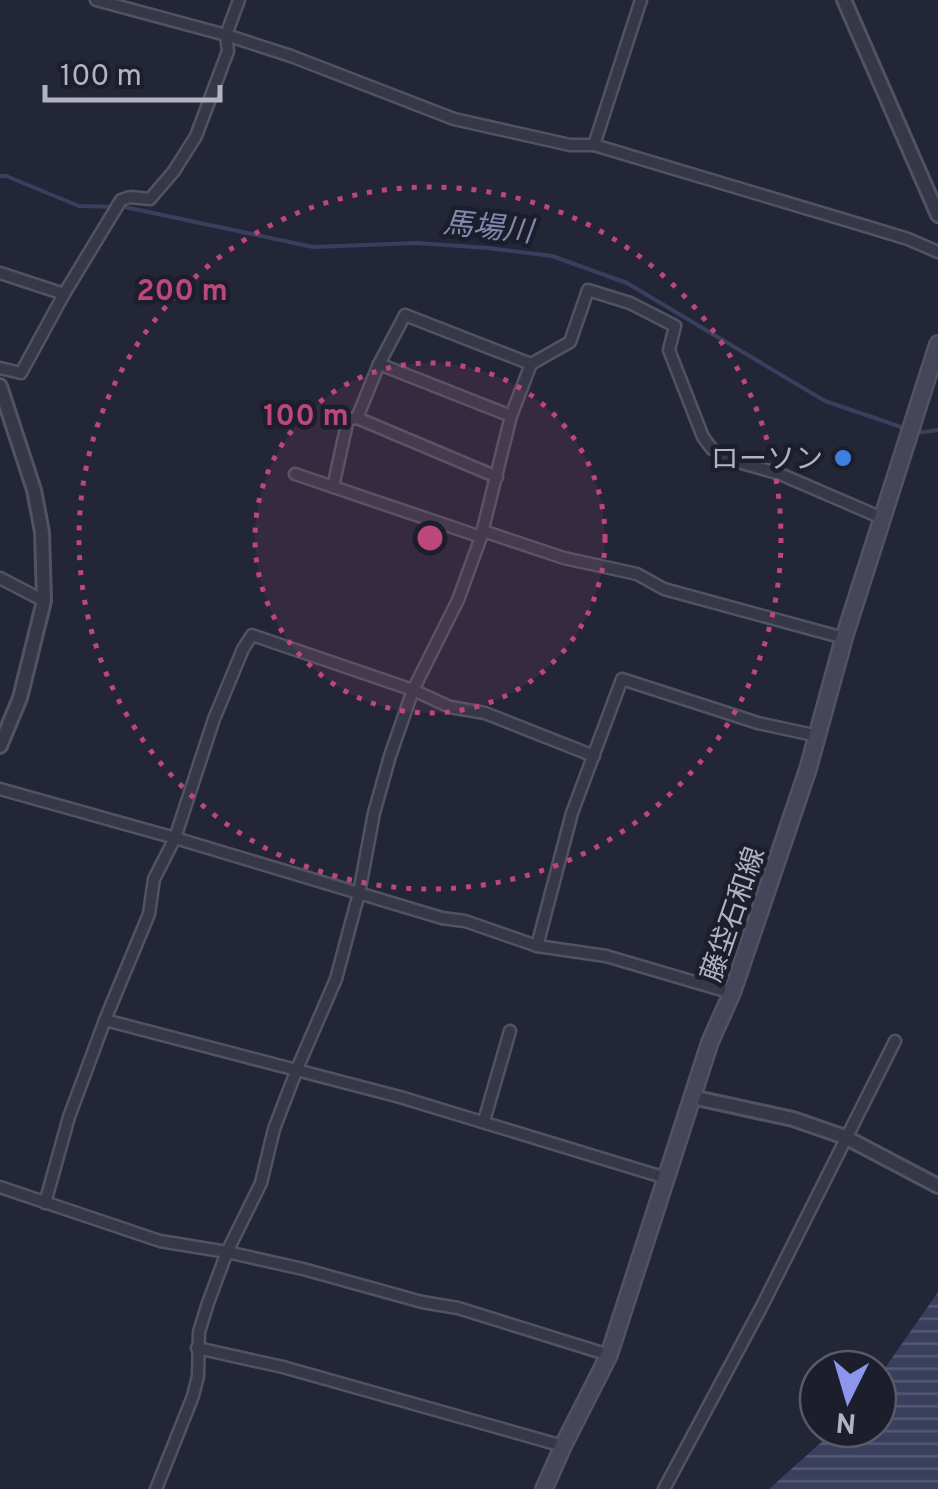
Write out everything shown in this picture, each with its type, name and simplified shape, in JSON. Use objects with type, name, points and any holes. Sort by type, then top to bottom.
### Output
[{"type":"main road","name":"藤垈石和線","points":[[544,1489],[609,1355],[710,1042],[732,994],[818,736],[844,638],[938,344]]},
{"type":"street","points":[[96,0],[291,56],[454,119],[570,145],[594,145],[908,239],[938,252]]},
{"type":"street","points":[[0,368],[21,372],[122,200],[130,196],[150,200],[174,170],[196,136],[228,51],[226,35],[239,0]]},
{"type":"street","points":[[594,145],[642,0]]},
{"type":"street","points":[[844,0],[938,215]]},
{"type":"street","points":[[0,273],[64,294]]},
{"type":"street","points":[[156,1489],[193,1396],[204,1318],[228,1252],[261,1183],[274,1129],[296,1069],[336,979],[390,756],[413,690],[458,600],[482,534],[511,416],[531,364],[570,342],[588,290],[630,303],[676,326],[669,350],[703,437],[712,450],[882,518]]},
{"type":"street","points":[[356,418],[378,364],[405,314],[531,364]]},
{"type":"street","points":[[378,364],[511,416]]},
{"type":"street","points":[[0,386],[34,490],[42,532],[44,601],[20,698],[0,746]]},
{"type":"street","points":[[334,487],[348,419],[356,418],[497,478]]},
{"type":"street","points":[[296,474],[482,534],[637,574],[664,589],[844,638]]},
{"type":"street","points":[[0,578],[44,601]]},
{"type":"street","points":[[45,1204],[70,1117],[149,914],[154,879],[176,838],[214,719],[252,636],[413,690],[450,707],[485,713],[594,756]]},
{"type":"street","points":[[537,946],[572,813],[622,679],[758,722],[818,736]]},
{"type":"street","points":[[0,788],[442,918],[464,921],[537,946],[606,956],[732,994]]},
{"type":"street","points":[[105,1020],[484,1121],[666,1178]]},
{"type":"street","points":[[484,1121],[510,1031]]},
{"type":"street","points":[[664,1489],[849,1139],[895,1041]]},
{"type":"street","points":[[692,1098],[793,1119],[849,1139],[938,1186]]},
{"type":"street","points":[[0,1187],[160,1241],[303,1268],[422,1302],[458,1308],[609,1355]]},
{"type":"street","points":[[197,1348],[563,1446]]},
{"type":"water","points":[[938,1292],[938,1489],[769,1489],[814,1449],[898,1449],[898,1349]]},
{"type":"waterway","name":"馬場川","points":[[0,176],[79,206],[125,207],[313,247],[417,243],[552,256],[627,283],[825,401],[907,429]]},
{"type":"waterway","name":"馬場川","points":[[916,433],[938,430]]},
{"type":"place","name":"ローソン","points":[[843,458]]}]
